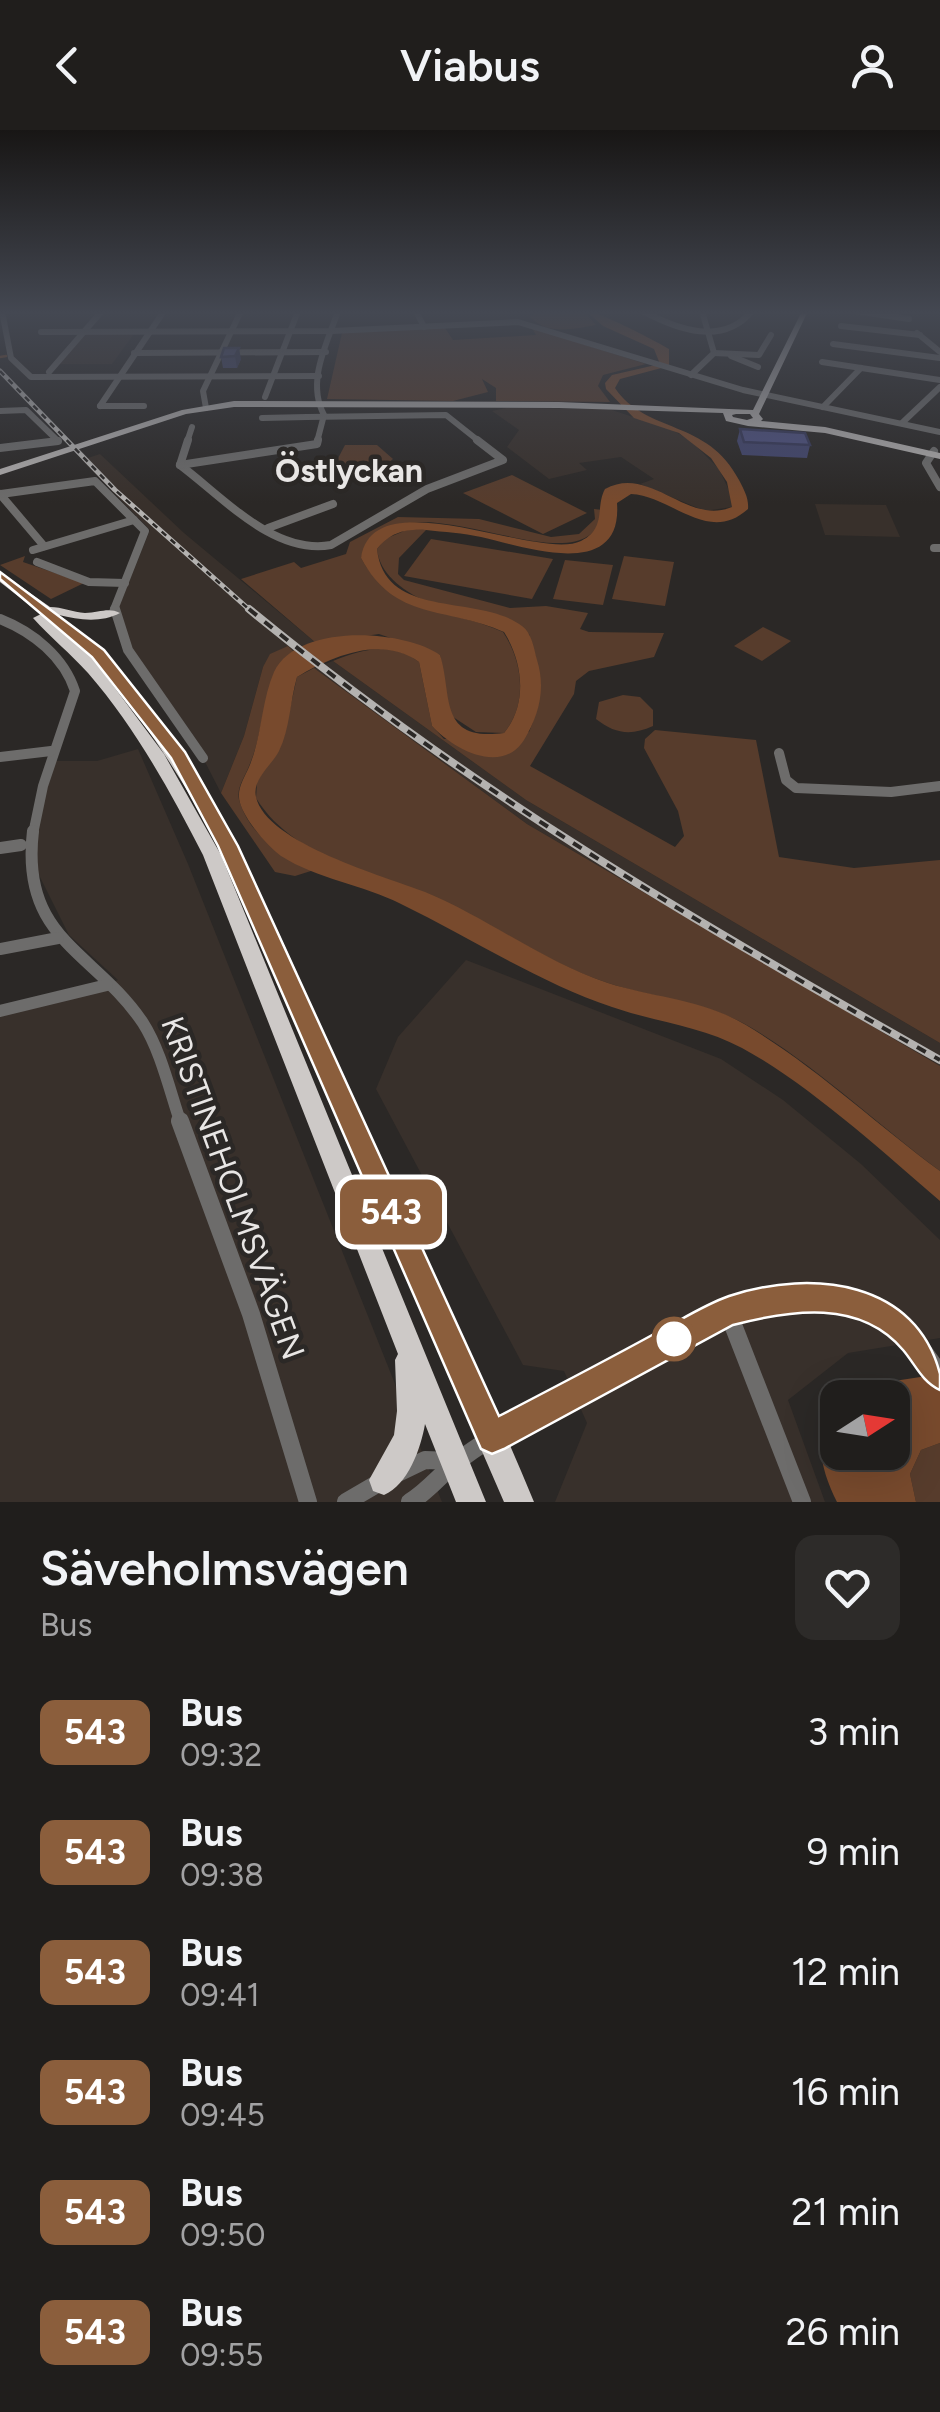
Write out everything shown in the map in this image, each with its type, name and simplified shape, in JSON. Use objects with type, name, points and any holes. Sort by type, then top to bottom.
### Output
[{"type":"highway","points":[[0,576],[44,607],[98,654],[179,756],[228,846],[518,1502]]},
{"type":"highway","points":[[0,588],[85,658],[164,763],[212,854],[471,1502]]},
{"type":"highway","points":[[44,607],[95,618],[113,614]]},
{"type":"highway","points":[[95,618],[87,627],[98,654]]},
{"type":"highway","points":[[384,1480],[408,1447],[412,1426],[409,1344]]},
{"type":"main road","points":[[732,414],[747,403],[764,375]]},
{"type":"main road","points":[[755,417],[771,375]]},
{"type":"main road","points":[[0,475],[206,408],[316,404],[611,406],[732,414],[937,453]]},
{"type":"street","points":[[28,375],[319,376],[316,404],[307,417],[299,444]]},
{"type":"street","points":[[691,375],[940,432]]},
{"type":"street","points":[[824,407],[854,375]]},
{"type":"street","points":[[890,375],[939,387]]},
{"type":"street","points":[[206,408],[202,396],[211,376]]},
{"type":"street","points":[[266,398],[275,376]]},
{"type":"street","points":[[118,377],[100,406],[144,406]]},
{"type":"street","points":[[902,423],[939,387]]},
{"type":"street","points":[[180,464],[317,444],[324,415],[316,404]]},
{"type":"street","points":[[0,410],[26,410],[58,442],[0,448]]},
{"type":"street","points":[[180,464],[286,544],[312,548],[332,545],[426,489],[503,460],[446,415],[262,418]]},
{"type":"street","points":[[180,464],[192,427]]},
{"type":"street","points":[[928,468],[937,453]]},
{"type":"street","points":[[448,481],[446,475],[492,458]]},
{"type":"street","points":[[928,468],[940,468]]},
{"type":"street","points":[[928,468],[940,487]]},
{"type":"street","points":[[0,494],[95,481],[134,520],[146,538],[113,614],[128,650],[203,758]]},
{"type":"street","points":[[0,494],[44,546]]},
{"type":"street","points":[[268,528],[333,504]]},
{"type":"street","points":[[32,550],[134,520]]},
{"type":"street","points":[[37,562],[88,582],[125,583]]},
{"type":"street","name":"KRISTINEHOLMSVÄGEN","points":[[0,619],[22,628],[73,680],[72,704],[30,804],[21,845],[31,892],[58,938],[146,1028],[262,1346],[308,1502]]},
{"type":"street","points":[[0,758],[51,751]]},
{"type":"street","points":[[780,753],[786,780],[796,788],[891,792],[940,786]]},
{"type":"street","points":[[0,848],[21,845]]},
{"type":"street","points":[[0,948],[58,938]]},
{"type":"street","points":[[0,1010],[92,992],[107,984]]},
{"type":"street","points":[[410,1502],[435,1488],[456,1461],[492,1438],[728,1312],[764,1302],[839,1297],[890,1316],[935,1367]]},
{"type":"street","points":[[728,1312],[802,1502]]},
{"type":"street","points":[[346,1502],[425,1460],[456,1461]]},
{"type":"shaded area","points":[[332,375],[603,375],[598,386],[610,402],[496,401],[496,388],[482,379],[488,392],[453,401],[327,399]]},
{"type":"shaded area","points":[[612,375],[635,375],[620,379],[615,388],[643,413],[711,446],[739,480],[748,509],[733,519],[704,521],[631,494],[617,503],[615,528],[604,543],[588,551],[567,553],[453,533],[418,530],[393,535],[377,549],[384,572],[397,587],[436,602],[504,616],[528,633],[541,681],[540,702],[529,731],[514,751],[503,756],[464,750],[432,726],[419,662],[389,650],[357,652],[297,677],[283,742],[260,778],[256,797],[265,814],[281,829],[330,856],[448,902],[584,974],[712,1010],[746,1025],[821,1077],[940,1171],[940,1201],[818,1099],[742,1048],[710,1034],[585,997],[387,897],[295,864],[269,846],[243,810],[240,789],[253,756],[274,672],[286,656],[304,645],[352,635],[423,646],[440,655],[448,700],[458,723],[483,734],[504,733],[512,722],[520,696],[519,669],[504,632],[406,603],[390,593],[361,558],[372,535],[394,524],[425,523],[530,541],[581,541],[597,524],[605,489],[622,483],[653,489],[700,509],[732,507],[727,482],[711,458],[679,433],[634,418],[606,389],[605,383]]},
{"type":"shaded area","points":[[609,409],[672,430],[690,440],[719,469],[734,501],[732,507],[705,511],[640,484],[654,479],[621,457],[579,463],[587,470],[549,479],[507,447],[519,430],[492,411]]},
{"type":"shaded area","points":[[345,445],[377,445],[393,459],[380,469],[350,478],[335,464]]},
{"type":"shaded area","points":[[100,454],[184,533],[316,643],[294,652],[288,646],[263,667],[244,736],[221,793],[187,727],[123,636],[118,609],[150,530],[82,460]]},
{"type":"shaded area","points":[[512,475],[587,513],[543,534],[463,493]]},
{"type":"shaded area","points":[[815,504],[886,505],[900,537],[825,535]]},
{"type":"shaded area","points":[[594,509],[603,510],[590,535],[564,543],[449,524],[411,522],[381,532],[361,558],[389,590],[406,600],[503,632],[515,656],[520,683],[517,709],[504,733],[476,732],[450,715],[440,655],[379,634],[316,643],[241,579],[294,562],[301,568],[346,554],[350,542],[398,517],[479,519],[551,537],[579,534],[595,519]]},
{"type":"shaded area","points":[[409,529],[426,530],[399,558],[398,574],[404,580],[510,608],[546,606],[588,613],[580,629],[589,632],[664,633],[654,657],[589,671],[576,681],[574,694],[530,766],[675,847],[684,836],[678,811],[644,748],[645,739],[655,730],[756,740],[779,857],[854,868],[940,860],[940,1043],[526,800],[333,661],[355,653],[387,649],[419,662],[432,726],[444,739],[529,732],[540,683],[529,634],[438,606],[397,583],[383,568],[377,549],[385,539]]},
{"type":"shaded area","points":[[431,539],[553,559],[532,599],[404,576]]},
{"type":"shaded area","points":[[25,556],[23,562],[84,583],[51,599],[0,565]]},
{"type":"shaded area","points":[[624,556],[674,562],[665,606],[612,599]]},
{"type":"shaded area","points":[[565,560],[613,565],[603,605],[553,599]]},
{"type":"shaded area","points":[[763,627],[791,641],[762,661],[734,646]]},
{"type":"shaded area","points":[[288,646],[294,652],[281,663],[273,680],[254,754],[239,793],[245,815],[260,836],[314,870],[295,876],[275,872],[221,793],[244,736],[263,667],[270,654]]},
{"type":"shaded area","points":[[333,661],[526,800],[940,1043],[940,1066],[527,824],[314,668]]},
{"type":"shaded area","points":[[314,668],[527,824],[940,1066],[940,1171],[815,1072],[739,1021],[707,1008],[588,976],[459,909],[348,866],[296,839],[274,821],[256,798],[257,782],[284,736],[297,677]]},
{"type":"shaded area","points":[[623,695],[640,697],[653,710],[653,726],[623,732],[596,719],[599,702]]},
{"type":"shaded area","points":[[138,749],[188,864],[442,1502],[0,1502],[0,1013],[85,995],[118,980],[69,935],[38,873],[33,832],[56,761],[97,761]]},
{"type":"shaded area","points":[[466,960],[721,1059],[783,1100],[861,1164],[940,1240],[940,1338],[848,1353],[788,1400],[825,1502],[555,1502],[587,1423],[564,1371],[523,1365],[376,1089],[398,1037]]},
{"type":"shaded area","points":[[940,1374],[940,1443],[921,1450],[910,1474],[916,1502],[837,1502],[825,1470],[910,1470],[910,1380],[901,1380]]},
{"type":"shaded area","points":[[940,1443],[940,1502],[916,1502],[910,1474],[921,1450]]},
{"type":"building","points":[[740,429],[805,433],[810,445],[744,442]]},
{"type":"railway","points":[[4,375],[115,490],[252,612]]},
{"type":"railway","points":[[249,609],[332,675],[499,795],[671,904],[940,1060]]},
{"type":"bus line","name":"543","points":[[0,576],[44,607],[98,654],[179,756],[228,846],[492,1438],[674,1338],[728,1312],[764,1302],[839,1297],[870,1305],[890,1316],[940,1374]]},
{"type":"district","name":"Östlyckan","points":[[349,471]]}]
